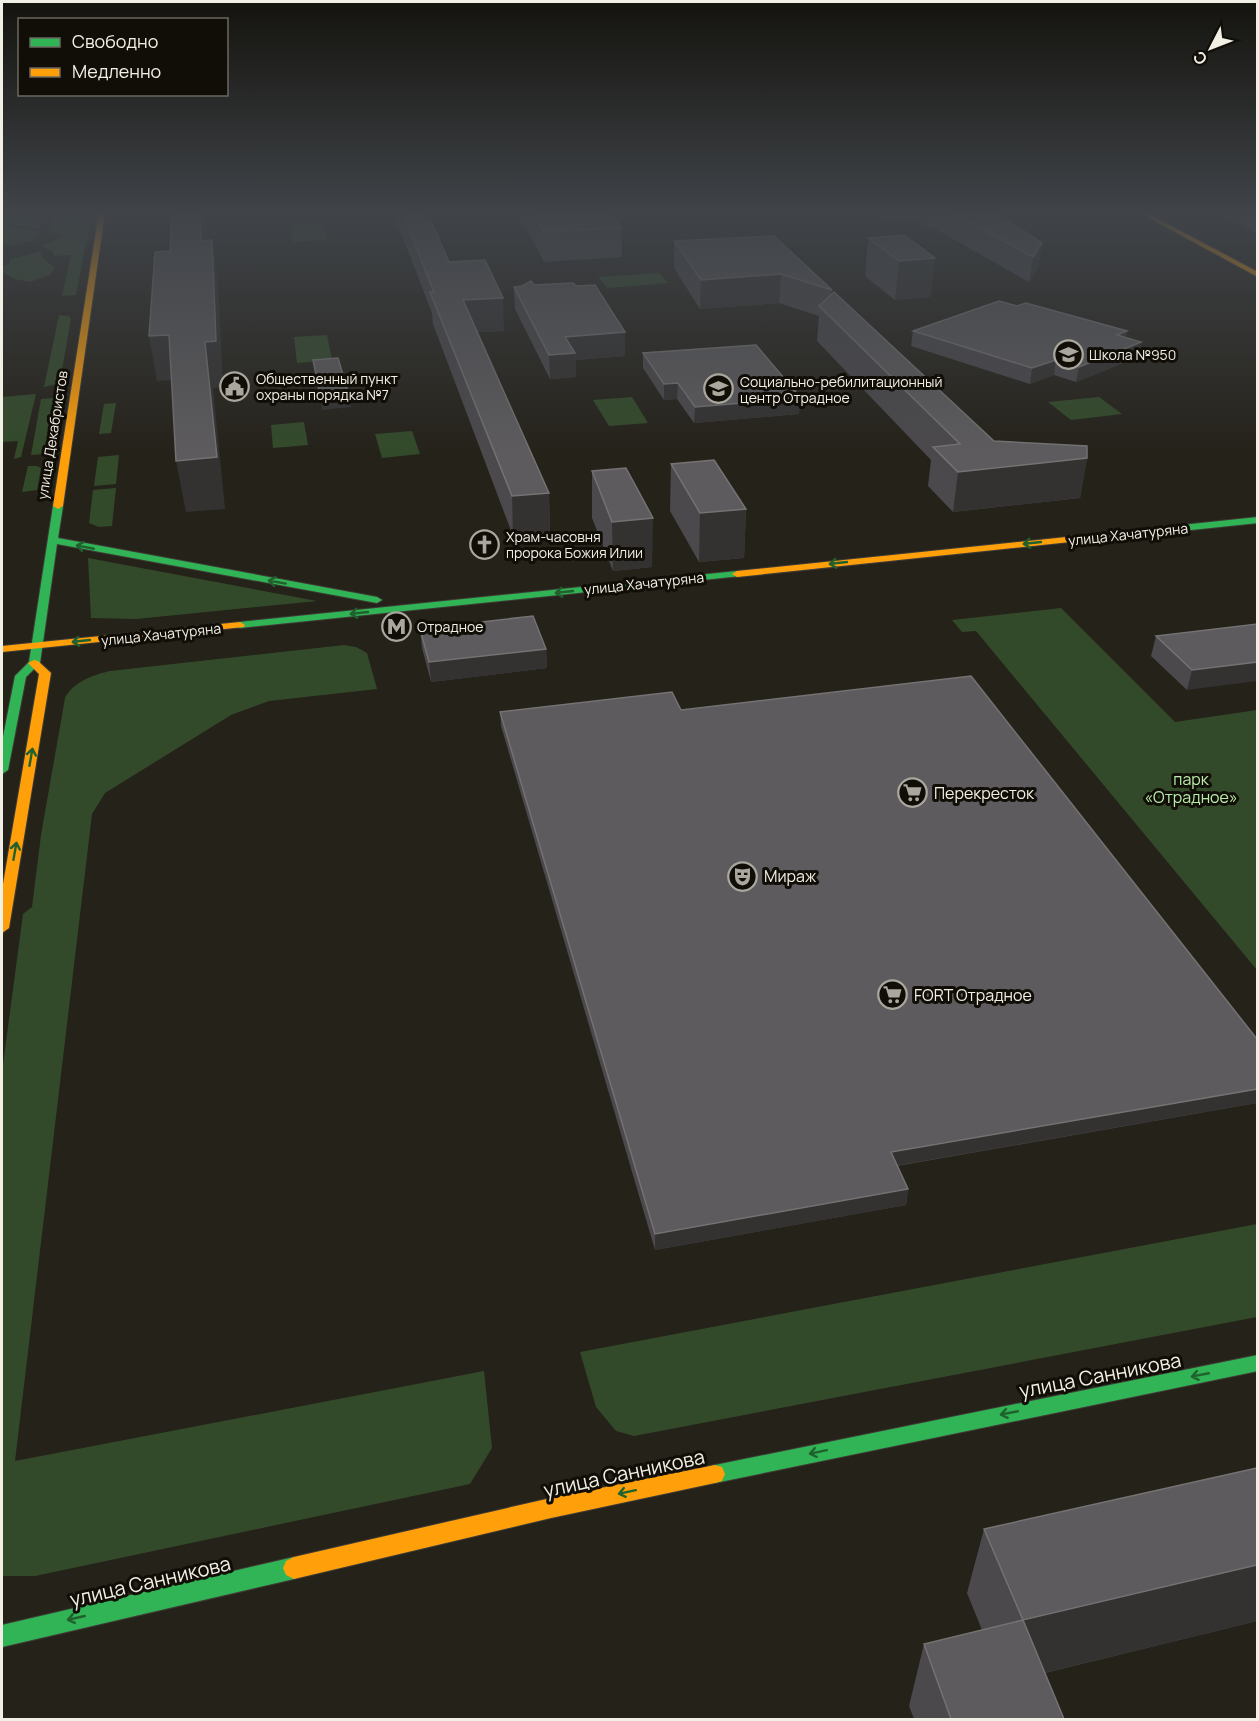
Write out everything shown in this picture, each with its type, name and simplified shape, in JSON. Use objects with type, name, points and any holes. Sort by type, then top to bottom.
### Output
[{"type":"main road","name":"улица Декабристов","points":[[2,770],[21,676],[34,663],[38,646],[91,292]]},
{"type":"main road","name":"улица Хачатуряна","points":[[2,649],[1257,520]]},
{"type":"main road","points":[[52,540],[417,607]]},
{"type":"main road","points":[[12,665],[54,661]]},
{"type":"main road","points":[[2,928],[45,673],[34,663]]},
{"type":"main road","name":"улица Санникова","points":[[2,1636],[551,1508],[1257,1363]]},
{"type":"green space","points":[[63,292],[77,292],[76,295],[62,296]]},
{"type":"green space","points":[[59,315],[69,316],[71,319],[60,381],[44,387]]},
{"type":"green space","points":[[327,335],[332,360],[297,363],[294,337]]},
{"type":"green space","points":[[36,394],[21,457],[14,459],[18,441],[2,442],[2,397]]},
{"type":"green space","points":[[632,397],[648,423],[609,426],[593,400]]},
{"type":"green space","points":[[1099,397],[1122,414],[1071,420],[1048,402]]},
{"type":"green space","points":[[55,398],[44,454],[31,455],[41,399]]},
{"type":"green space","points":[[116,403],[111,433],[99,434],[104,404]]},
{"type":"green space","points":[[304,422],[308,445],[273,448],[271,425]]},
{"type":"green space","points":[[412,431],[420,454],[382,458],[375,434]]},
{"type":"green space","points":[[119,455],[116,484],[94,486],[98,457]]},
{"type":"green space","points":[[28,466],[41,468],[37,490],[22,492]]},
{"type":"green space","points":[[116,488],[112,526],[99,527],[89,523],[93,490]]},
{"type":"green space","points":[[88,558],[317,601],[136,619],[91,618]]},
{"type":"green space","name":"парк «Отрадное»","points":[[1061,608],[1175,722],[1257,710],[1257,970],[976,631],[962,632],[952,620]]},
{"type":"green space","points":[[344,645],[356,647],[367,653],[377,689],[269,701],[231,715],[105,793],[92,814],[15,1461],[484,1371],[492,1448],[470,1484],[35,1576],[2,1576],[2,1072],[23,914],[32,907],[41,835],[65,698],[78,683],[110,671]]},
{"type":"green space","points":[[1257,1224],[1257,1317],[634,1436],[616,1431],[596,1407],[580,1352]]},
{"type":"building","points":[[152,292],[214,292],[216,341],[205,342],[217,457],[176,461],[169,335],[149,336]]},
{"type":"building","points":[[430,292],[500,292],[503,298],[463,300],[549,493],[512,496]]},
{"type":"building","points":[[517,292],[600,292],[625,332],[565,337],[575,353],[549,355]]},
{"type":"building","points":[[834,292],[994,441],[1087,446],[1087,458],[958,472],[933,447],[960,444],[819,306]]},
{"type":"building","points":[[999,301],[1017,306],[1026,303],[1127,331],[1117,335],[1141,342],[1079,367],[1056,360],[1032,368],[913,331]]},
{"type":"building","points":[[756,345],[801,398],[695,407],[678,383],[664,384],[643,353]]},
{"type":"building","points":[[338,358],[350,398],[321,400],[313,360]]},
{"type":"building","points":[[714,460],[746,509],[700,513],[671,464]]},
{"type":"building","points":[[626,468],[653,518],[612,522],[592,471]]},
{"type":"building","points":[[533,616],[546,649],[429,662],[420,629]]},
{"type":"building","points":[[1257,624],[1257,662],[1192,670],[1156,636]]},
{"type":"building","name":"FORT Отрадное","points":[[971,676],[1257,1039],[1257,1089],[891,1152],[908,1189],[655,1234],[500,712],[672,692],[681,710]]},
{"type":"building","points":[[1257,1468],[1257,1565],[1023,1620],[984,1529]]},
{"type":"building","points":[[1023,1620],[1064,1719],[951,1719],[924,1644]]},
{"type":"traffic: fast","points":[[2,770],[21,676],[34,663],[38,646],[58,506]]},
{"type":"traffic: fast","points":[[1086,538],[1258,520]]},
{"type":"traffic: fast","points":[[52,540],[377,600]]},
{"type":"traffic: fast","points":[[240,625],[737,574]]},
{"type":"traffic: fast","points":[[715,1474],[1258,1363]]},
{"type":"traffic: fast","points":[[2,1636],[294,1568]]},
{"type":"traffic: slow","points":[[58,506],[90,292]]},
{"type":"traffic: slow","points":[[737,574],[1086,538]]},
{"type":"traffic: slow","points":[[2,649],[240,625]]},
{"type":"traffic: slow","points":[[2,928],[45,673],[34,663]]},
{"type":"traffic: slow","points":[[294,1568],[551,1508],[715,1474]]},
{"type":"place","name":"Школа №950","points":[[1068,354]]},
{"type":"place","name":"Общественный пункт охраны порядка №7","points":[[235,386]]},
{"type":"place","name":"Социально-ребилитационный центр Отрадное","points":[[719,389]]},
{"type":"place","name":"Храм-часовня пророка Божия Илии","points":[[485,544]]},
{"type":"place","name":"Отрадное","points":[[396,626]]},
{"type":"place","name":"Перекресток","points":[[913,793]]},
{"type":"place","name":"Мираж","points":[[743,876]]},
{"type":"place","name":"FORT Отрадное","points":[[893,995]]}]
